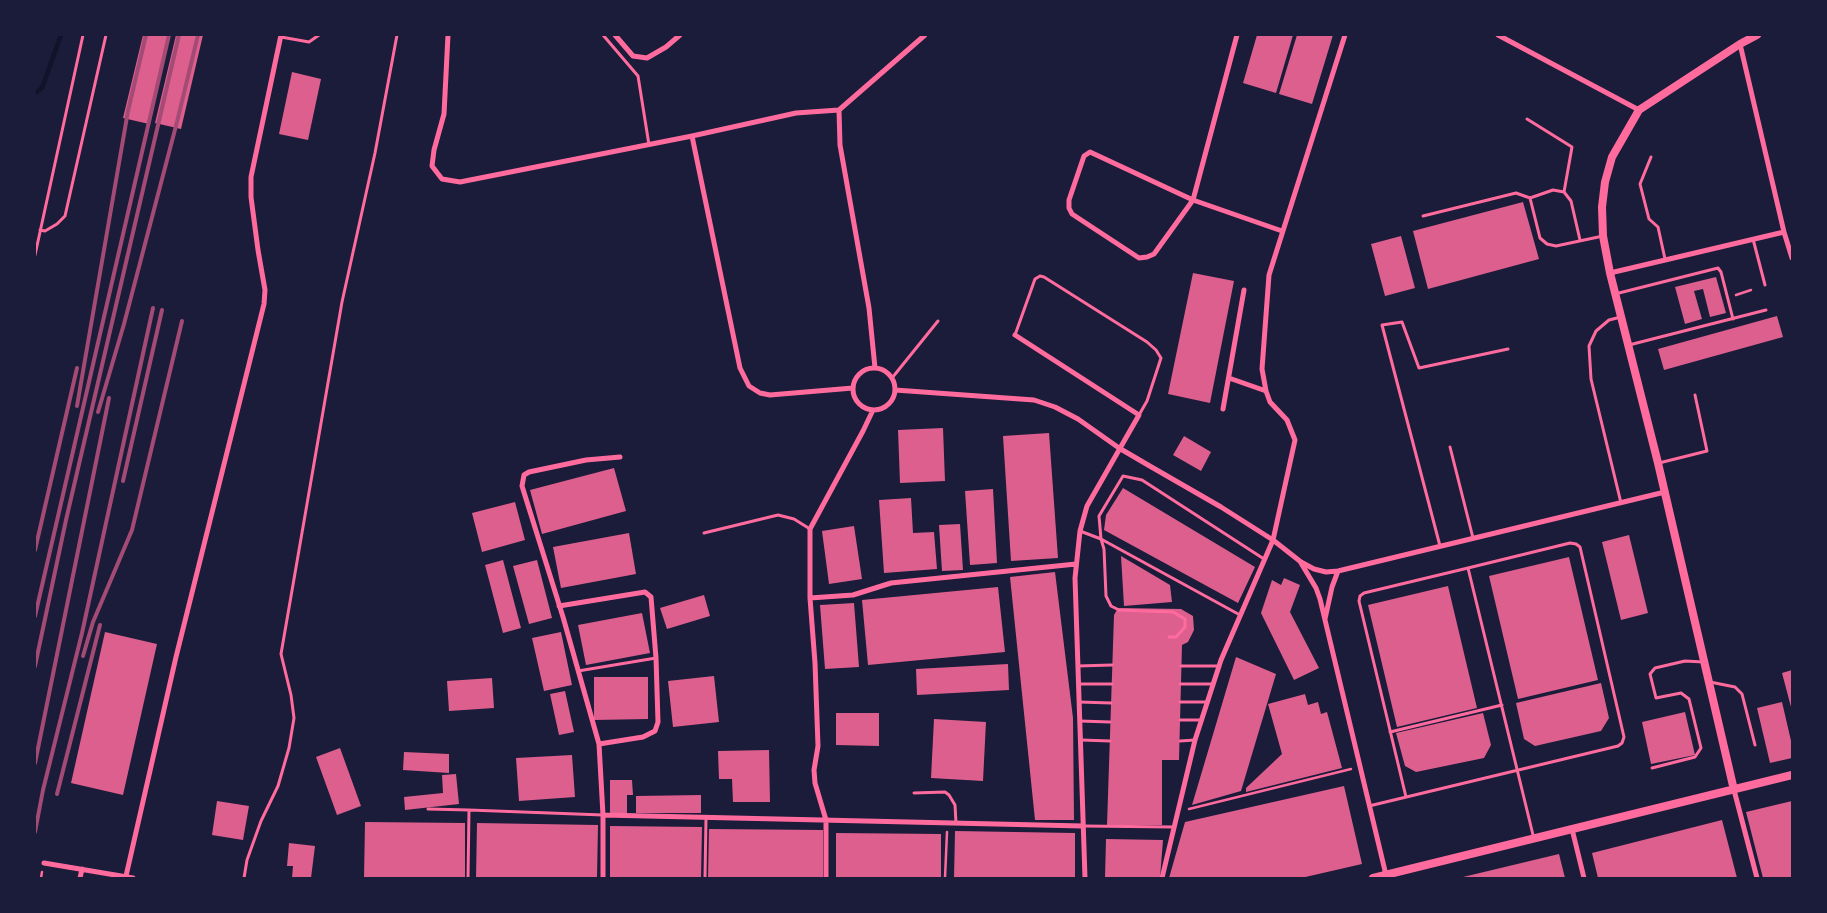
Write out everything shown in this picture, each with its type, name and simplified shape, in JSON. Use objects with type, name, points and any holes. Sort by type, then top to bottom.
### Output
[{"type":"street","points":[[448,35],[444,114],[434,150],[432,166],[442,180],[460,182],[649,145],[796,113],[839,110],[925,35]]},
{"type":"street","points":[[615,35],[633,56],[647,58],[666,47],[680,35]]},
{"type":"street","points":[[1237,35],[1193,200],[1154,254],[1147,258],[1139,258],[1072,214],[1069,208],[1069,200],[1084,156],[1090,152],[1193,200],[1282,231]]},
{"type":"street","points":[[1162,878],[1195,740],[1220,666],[1273,540],[1295,440],[1287,420],[1270,402],[1262,370],[1269,275],[1345,35]]},
{"type":"street","points":[[1498,35],[1640,110]]},
{"type":"street","points":[[1757,878],[1734,790],[1658,463],[1610,273],[1603,236],[1602,207],[1605,182],[1612,157],[1640,110],[1740,44],[1758,35]]},
{"type":"street","points":[[126,876],[176,657],[264,304],[265,290],[252,206],[251,177],[281,36]]},
{"type":"street","points":[[1740,44],[1784,232],[1792,258]]},
{"type":"street","points":[[839,110],[840,145],[869,308],[875,368]]},
{"type":"street","points":[[692,136],[740,368],[749,386],[760,393],[770,395],[853,388]]},
{"type":"street","points":[[1610,273],[1784,232]]},
{"type":"street","points":[[1224,410],[1244,290]]},
{"type":"street","points":[[1015,334],[1139,415],[1087,506],[1080,531],[1076,564],[1085,878]]},
{"type":"street","points":[[868,368],[875,368],[887,373],[892,378],[895,390],[890,402],[879,410],[866,409],[856,400],[853,388],[858,376],[868,368]]},
{"type":"street","points":[[1229,378],[1266,391]]},
{"type":"street","points":[[895,390],[1034,400],[1054,407],[1078,419],[1120,448],[1221,507],[1273,540],[1301,562],[1314,569],[1326,572],[1338,571],[1665,492]]},
{"type":"street","points":[[826,878],[826,820],[815,783],[814,770],[818,746],[810,598],[810,529],[873,410]]},
{"type":"street","points":[[603,878],[603,815],[599,744],[522,486],[524,475],[530,472],[586,460],[620,457]]},
{"type":"street","points":[[1301,562],[1316,588],[1386,875]]},
{"type":"street","points":[[810,598],[853,595],[891,583],[1076,564]]},
{"type":"street","points":[[1325,622],[1332,587],[1338,571]]},
{"type":"street","points":[[559,606],[645,592],[651,597],[656,658],[658,722],[655,730],[643,738],[599,744]]},
{"type":"street","points":[[1373,878],[1792,775]]},
{"type":"street","points":[[603,815],[1083,826]]},
{"type":"street","points":[[1572,829],[1584,878]]},
{"type":"street","points":[[44,863],[133,878]]},
{"type":"street","points":[[80,878],[82,869]]},
{"type":"lane","points":[[35,255],[83,35]]},
{"type":"lane","points":[[40,230],[45,231],[57,224],[65,216],[106,35]]},
{"type":"lane","points":[[281,36],[309,42],[319,35]]},
{"type":"lane","points":[[244,878],[247,860],[261,821],[278,786],[289,748],[294,718],[291,695],[281,654],[342,302],[375,153],[397,35]]},
{"type":"lane","points":[[603,35],[638,76],[649,145]]},
{"type":"lane","points":[[1740,44],[1742,35]]},
{"type":"lane","points":[[1527,119],[1572,147],[1564,192]]},
{"type":"lane","points":[[1651,157],[1640,184],[1649,219],[1658,227],[1665,259]]},
{"type":"lane","points":[[1423,216],[1516,193],[1530,198],[1553,190],[1564,192],[1571,201],[1580,241]]},
{"type":"lane","points":[[1530,198],[1540,238],[1547,244],[1556,246],[1603,236]]},
{"type":"lane","points":[[1753,240],[1765,285]]},
{"type":"lane","points":[[1615,294],[1718,268],[1733,319]]},
{"type":"lane","points":[[1015,334],[1035,279],[1040,276],[1147,342],[1156,350],[1161,358],[1146,402],[1139,415]]},
{"type":"lane","points":[[1628,345],[1766,310]]},
{"type":"lane","points":[[1621,316],[1608,320],[1596,332],[1589,346],[1591,379],[1621,502]]},
{"type":"lane","points":[[892,378],[938,321]]},
{"type":"lane","points":[[1440,546],[1382,325],[1402,322],[1418,368],[1508,349]]},
{"type":"lane","points":[[1658,463],[1707,451],[1695,394]]},
{"type":"lane","points":[[1450,447],[1473,538]]},
{"type":"lane","points":[[1170,637],[1176,637],[1185,627],[1185,619],[1174,612],[1119,610],[1111,606],[1106,596],[1104,549],[1099,516],[1123,476],[1142,480],[1265,559]]},
{"type":"lane","points":[[704,533],[778,515],[794,519],[810,529]]},
{"type":"lane","points":[[1080,531],[1101,539],[1242,616]]},
{"type":"lane","points":[[1369,806],[1618,746],[1622,743],[1624,737],[1580,547],[1570,543],[1364,593],[1360,596],[1359,601],[1406,797]]},
{"type":"lane","points":[[1468,568],[1534,839]]},
{"type":"lane","points":[[578,671],[656,658]]},
{"type":"lane","points":[[1652,768],[1695,757],[1701,748],[1689,699],[1681,693],[1656,698],[1650,674],[1655,668],[1684,661],[1704,662]]},
{"type":"lane","points":[[1078,666],[1112,666]]},
{"type":"lane","points":[[1181,666],[1220,666]]},
{"type":"lane","points":[[1709,682],[1734,687],[1742,694],[1756,744]]},
{"type":"lane","points":[[1079,684],[1112,684]]},
{"type":"lane","points":[[1180,684],[1214,684]]},
{"type":"lane","points":[[1079,702],[1111,703]]},
{"type":"lane","points":[[1180,702],[1208,702]]},
{"type":"lane","points":[[1390,732],[1502,705]]},
{"type":"lane","points":[[1180,720],[1202,720]]},
{"type":"lane","points":[[1080,722],[1110,722]]},
{"type":"lane","points":[[1080,740],[1110,741]]},
{"type":"lane","points":[[1180,740],[1195,740]]},
{"type":"lane","points":[[914,793],[945,792],[950,795],[955,805],[956,823]]},
{"type":"lane","points":[[428,809],[603,815]]},
{"type":"lane","points":[[468,878],[469,810]]},
{"type":"lane","points":[[705,878],[706,817]]},
{"type":"lane","points":[[1083,826],[1174,827]]},
{"type":"path","points":[[1727,298],[1751,290]]},
{"type":"path","points":[[1177,812],[1360,767]]},
{"type":"path","points":[[945,878],[947,823]]},
{"type":"building","points":[[143,35],[170,35],[149,124],[123,118]]},
{"type":"building","points":[[176,35],[203,35],[181,129],[155,123]]},
{"type":"building","points":[[1257,35],[1293,35],[1276,93],[1243,83]]},
{"type":"building","points":[[1297,35],[1333,35],[1312,104],[1279,94]]},
{"type":"building","points":[[292,72],[321,79],[308,140],[279,134]]},
{"type":"building","points":[[1523,202],[1539,259],[1428,289],[1413,231]]},
{"type":"building","points":[[1401,236],[1415,288],[1385,296],[1371,244]]},
{"type":"building","points":[[1193,273],[1234,281],[1210,403],[1168,394]]},
{"type":"building","points":[[1716,277],[1726,313],[1710,317],[1703,289],[1694,291],[1702,319],[1685,324],[1675,287]]},
{"type":"building","points":[[1777,316],[1783,337],[1664,370],[1658,349]]},
{"type":"building","points":[[943,428],[945,481],[900,483],[898,430]]},
{"type":"building","points":[[1049,433],[1058,558],[1011,561],[1003,436]]},
{"type":"building","points":[[1184,436],[1211,452],[1201,471],[1173,455]]},
{"type":"building","points":[[614,468],[626,511],[542,534],[530,490]]},
{"type":"building","points":[[1123,488],[1255,567],[1238,603],[1104,530],[1106,515]]},
{"type":"building","points":[[993,489],[997,563],[970,565],[965,491]]},
{"type":"building","points":[[911,498],[913,533],[934,532],[937,569],[884,573],[879,500]]},
{"type":"building","points":[[515,502],[525,540],[482,552],[472,513]]},
{"type":"building","points":[[960,524],[963,570],[942,571],[939,525]]},
{"type":"building","points":[[854,526],[862,579],[829,584],[822,531]]},
{"type":"building","points":[[629,533],[636,574],[561,588],[553,547]]},
{"type":"building","points":[[1629,535],[1648,613],[1621,620],[1602,542]]},
{"type":"building","points":[[1121,556],[1170,585],[1172,602],[1124,606]]},
{"type":"building","points":[[1569,557],[1598,680],[1518,699],[1489,576]]},
{"type":"building","points":[[503,560],[521,628],[503,633],[485,565]]},
{"type":"building","points":[[537,560],[552,618],[529,624],[513,566]]},
{"type":"building","points":[[1055,572],[1073,718],[1074,820],[1035,820],[1010,577]]},
{"type":"building","points":[[1284,578],[1300,585],[1290,612],[1319,668],[1294,680],[1261,613],[1272,580],[1281,585]]},
{"type":"building","points":[[1448,586],[1477,708],[1397,727],[1368,605]]},
{"type":"building","points":[[998,587],[1005,652],[868,665],[862,600]]},
{"type":"building","points":[[704,595],[710,616],[667,629],[660,608]]},
{"type":"building","points":[[854,603],[859,667],[825,669],[820,605]]},
{"type":"building","points":[[1118,608],[1181,609],[1193,616],[1194,630],[1188,642],[1182,645],[1179,760],[1162,760],[1162,825],[1107,825],[1114,615]]},
{"type":"building","points":[[642,613],[650,653],[586,665],[578,625]]},
{"type":"building","points":[[105,632],[157,644],[123,795],[71,783]]},
{"type":"building","points":[[561,632],[572,685],[544,691],[532,638]]},
{"type":"building","points":[[1236,657],[1276,674],[1241,791],[1192,805]]},
{"type":"building","points":[[1008,664],[1009,690],[917,695],[916,669]]},
{"type":"building","points":[[1792,670],[1792,707],[1791,707],[1782,673]]},
{"type":"building","points":[[714,676],[719,722],[673,727],[668,681]]},
{"type":"building","points":[[594,677],[648,677],[648,719],[594,720]]},
{"type":"building","points":[[492,678],[494,708],[449,711],[447,681]]},
{"type":"building","points":[[1601,683],[1609,718],[1601,731],[1535,746],[1524,739],[1516,703]]},
{"type":"building","points":[[565,691],[574,732],[559,735],[550,694]]},
{"type":"building","points":[[1305,694],[1308,705],[1318,702],[1321,714],[1327,712],[1342,768],[1246,792],[1246,788],[1282,754],[1268,704]]},
{"type":"building","points":[[1782,702],[1792,745],[1792,758],[1770,763],[1757,708]]},
{"type":"building","points":[[1685,712],[1695,755],[1651,764],[1642,722]]},
{"type":"building","points":[[836,713],[879,713],[879,746],[836,745]]},
{"type":"building","points":[[1483,713],[1491,745],[1484,758],[1416,772],[1405,766],[1396,733]]},
{"type":"building","points":[[934,719],[986,722],[983,781],[931,778]]},
{"type":"building","points":[[340,748],[361,806],[337,815],[316,757]]},
{"type":"building","points":[[769,750],[770,802],[733,802],[732,779],[719,779],[718,751]]},
{"type":"building","points":[[404,752],[449,754],[449,773],[403,770]]},
{"type":"building","points":[[572,755],[575,797],[519,801],[516,758]]},
{"type":"building","points":[[456,774],[459,804],[405,810],[404,797],[443,793],[442,775]]},
{"type":"building","points":[[610,780],[632,780],[633,795],[627,795],[627,813],[610,813]]},
{"type":"building","points":[[1344,786],[1362,864],[1301,878],[1169,878],[1185,822]]},
{"type":"building","points":[[701,795],[701,813],[636,813],[636,796]]},
{"type":"building","points":[[217,801],[249,806],[243,840],[212,835]]},
{"type":"building","points":[[1792,801],[1792,878],[1763,878],[1746,812]]},
{"type":"building","points":[[1722,820],[1737,878],[1598,878],[1592,853]]},
{"type":"building","points":[[365,822],[465,823],[465,878],[364,878]]},
{"type":"building","points":[[477,823],[598,825],[597,878],[476,878]]},
{"type":"building","points":[[610,826],[702,827],[701,878],[610,878]]},
{"type":"building","points":[[709,829],[823,830],[823,878],[708,878]]},
{"type":"building","points":[[955,831],[1075,833],[1075,878],[954,878]]},
{"type":"building","points":[[836,833],[941,834],[941,878],[836,878]]},
{"type":"building","points":[[1106,839],[1163,840],[1160,878],[1105,878]]},
{"type":"building","points":[[289,843],[315,846],[311,878],[292,878],[293,866],[287,866]]},
{"type":"building","points":[[1559,854],[1565,878],[1463,878],[1463,877]]},
{"type":"waterway","points":[[35,93],[42,88],[61,35]]},
{"type":"railway","points":[[77,406],[128,111],[146,35]]},
{"type":"railway","points":[[35,616],[169,35]]},
{"type":"railway","points":[[35,666],[66,520],[179,35]]},
{"type":"railway","points":[[98,412],[124,324],[198,35]]},
{"type":"railway","points":[[35,832],[43,790],[82,633],[153,308]]},
{"type":"railway","points":[[123,481],[162,310]]},
{"type":"railway","points":[[83,656],[93,622],[132,530],[182,321]]},
{"type":"railway","points":[[35,550],[77,368]]},
{"type":"railway","points":[[35,763],[109,398]]},
{"type":"railway","points":[[57,794],[100,625]]}]
